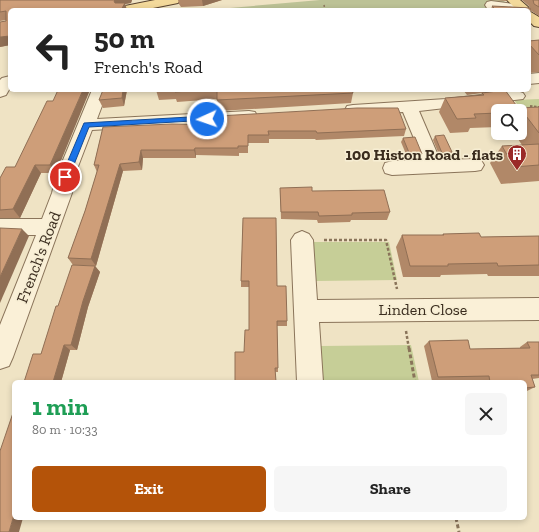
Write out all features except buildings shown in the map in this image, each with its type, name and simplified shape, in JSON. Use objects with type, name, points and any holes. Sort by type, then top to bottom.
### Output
[{"type":"main road","points":[[133,7],[174,0]]},
{"type":"main road","points":[[513,0],[521,8]]},
{"type":"street","points":[[491,4],[508,8]]},
{"type":"street","points":[[531,86],[539,78]]},
{"type":"street","name":"French's Road","points":[[0,357],[62,193],[65,177],[99,92]]},
{"type":"street","points":[[339,111],[446,104],[515,92]]},
{"type":"street","points":[[409,106],[434,166]]},
{"type":"street","points":[[86,125],[262,115]]},
{"type":"street","points":[[392,168],[475,165]]},
{"type":"street","points":[[0,227],[49,227]]},
{"type":"street","points":[[302,240],[310,380]]},
{"type":"street","name":"Linden Close","points":[[307,311],[539,309]]},
{"type":"path","points":[[302,240],[386,240],[415,380]]},
{"type":"path","points":[[456,520],[459,532]]},
{"type":"green space","points":[[320,0],[503,0],[511,8],[489,7],[230,8]]},
{"type":"green space","points":[[539,99],[539,123],[532,124],[527,117],[527,104],[517,104],[514,100]]},
{"type":"green space","points":[[313,242],[389,242],[397,280],[316,281]]},
{"type":"green space","points":[[411,345],[419,380],[323,380],[321,346]]},
{"type":"place","name":"100 Histon Road - flats","points":[[517,171]]},
{"type":"route","points":[[65,177],[86,125],[207,119]]}]
